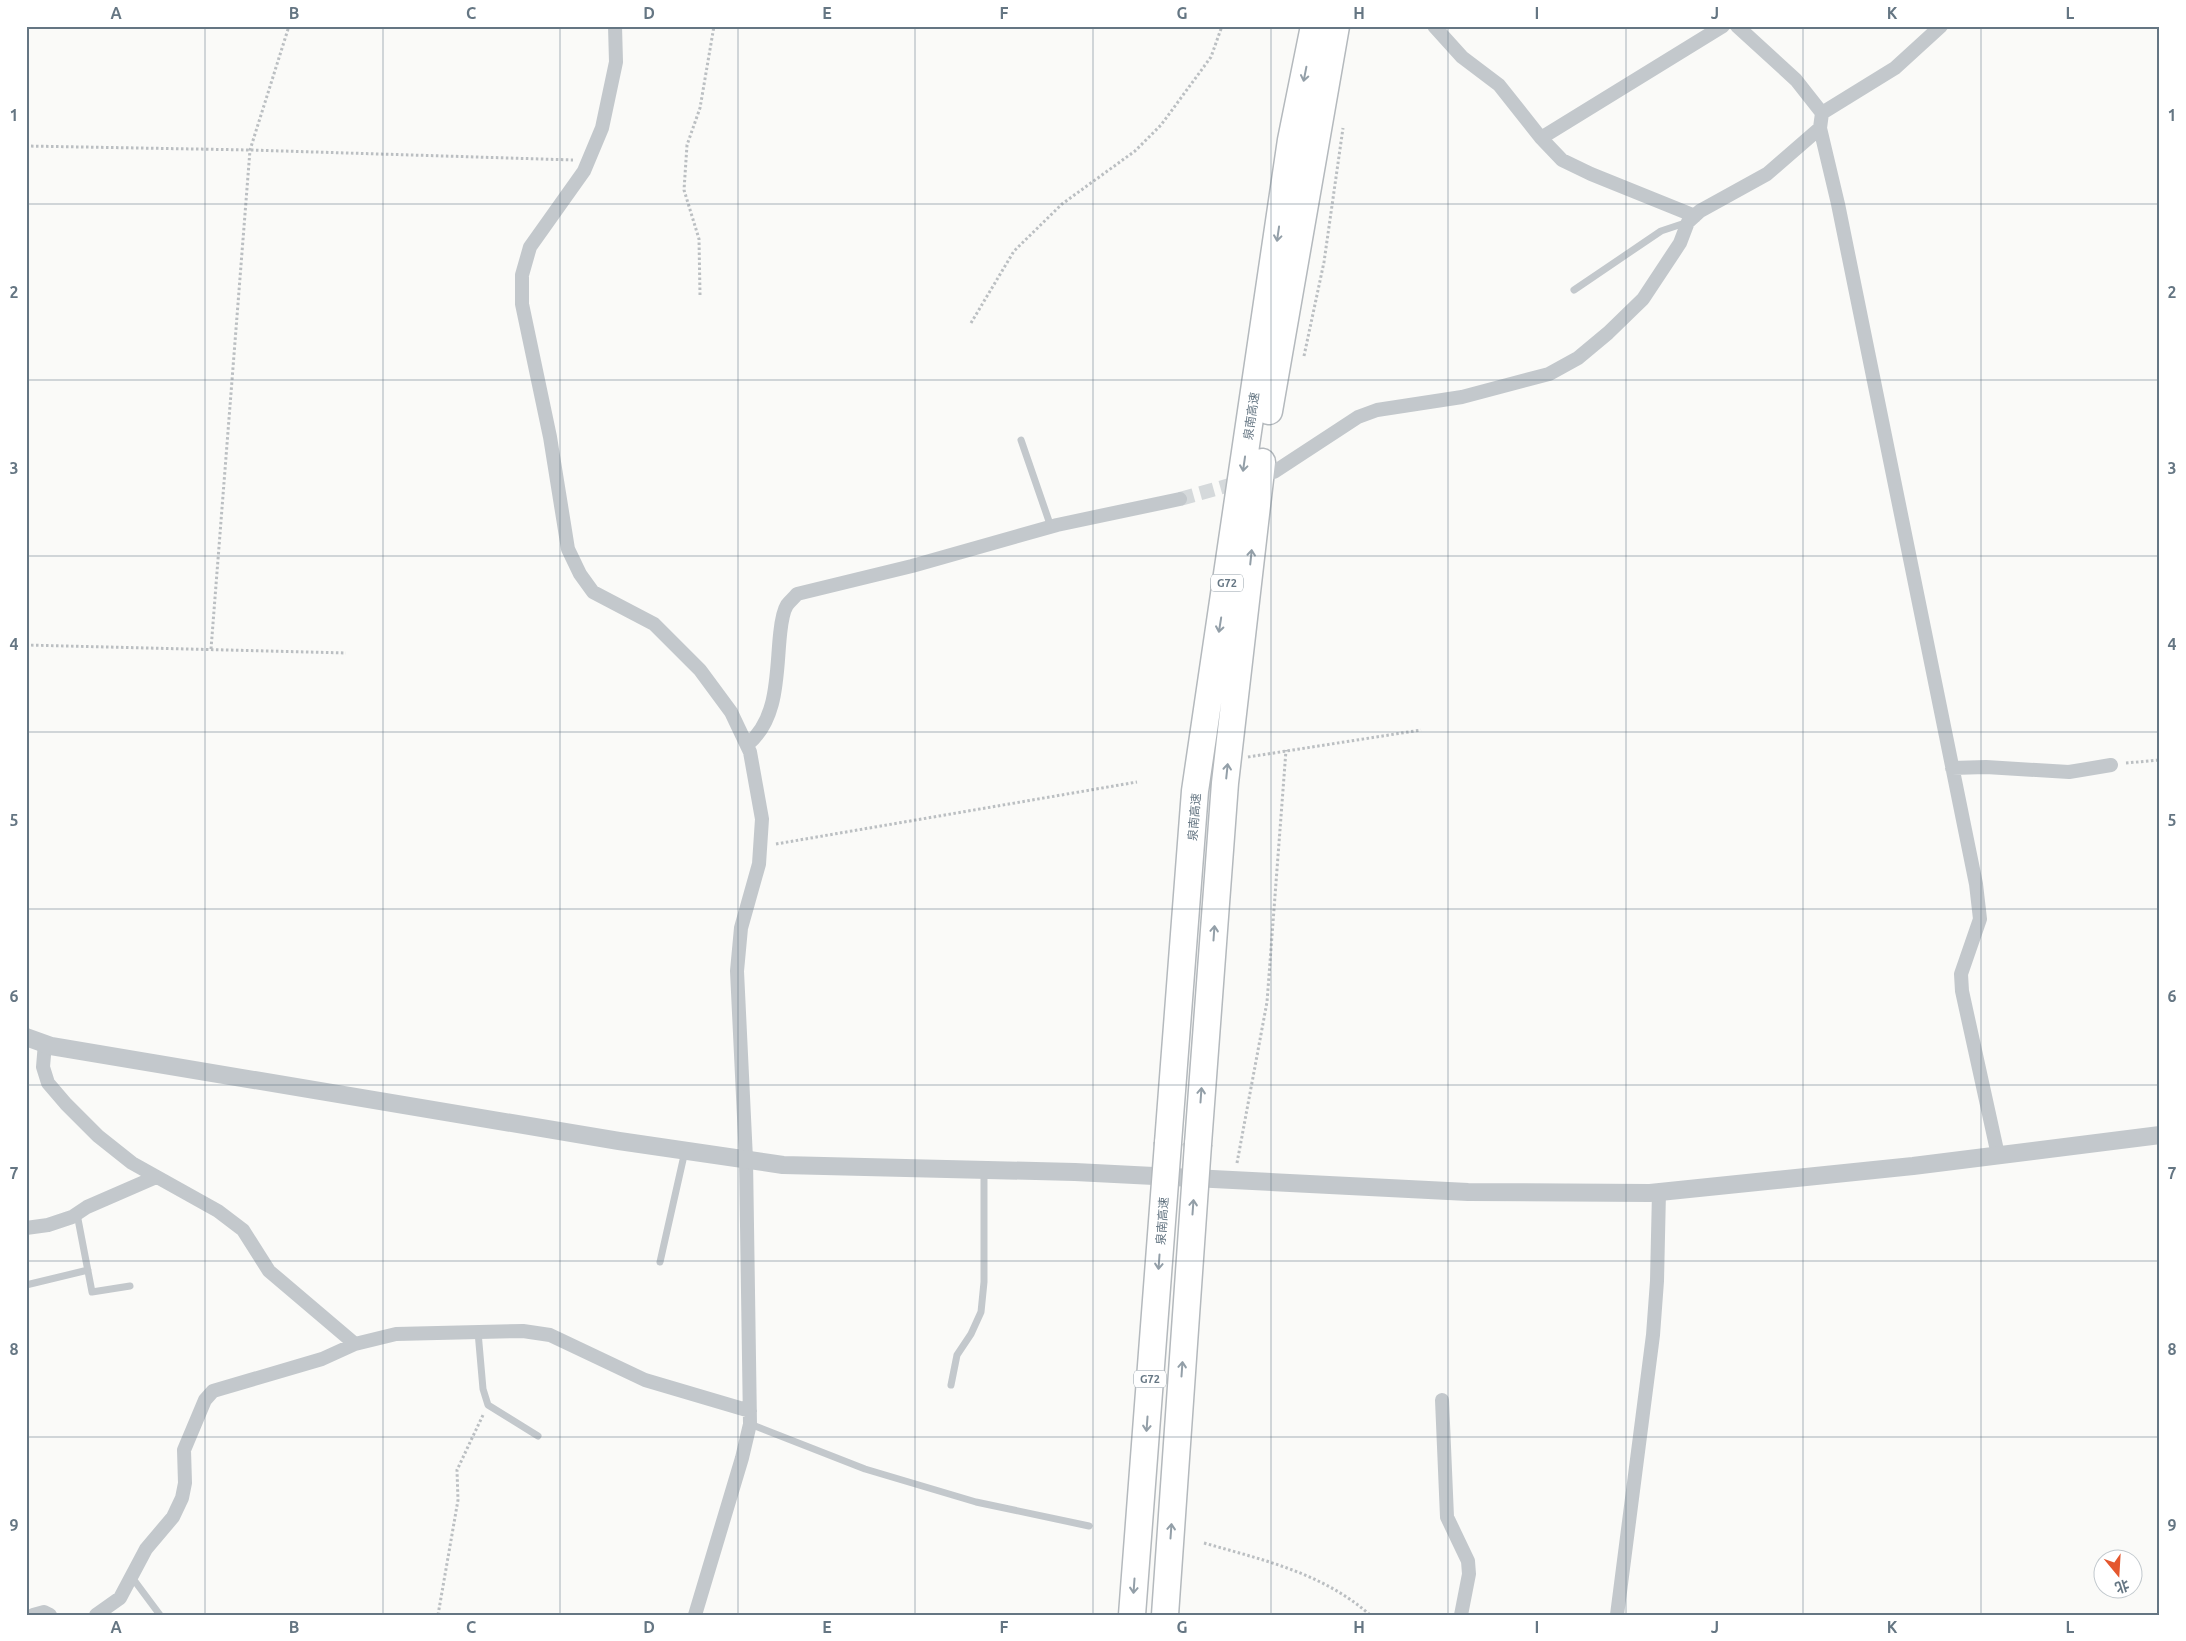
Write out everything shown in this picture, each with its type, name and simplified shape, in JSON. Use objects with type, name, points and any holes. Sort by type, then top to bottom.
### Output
[{"type":"highway","name":"泉南高速","points":[[1132,1615],[1196,791],[1291,140],[1314,26]]},
{"type":"highway","name":"泉南高速","points":[[1165,1615],[1198,1144],[1226,784],[1264,442],[1336,26]]},
{"type":"street","points":[[615,26],[616,62],[602,128],[584,171],[530,247],[522,275],[522,304],[550,437],[568,549],[580,574],[593,592],[654,624],[700,670],[731,712],[750,752],[762,819],[759,864],[741,928],[737,971],[746,1159],[750,1417],[742,1458],[695,1615]]},
{"type":"street","points":[[1434,26],[1462,57],[1499,85],[1541,138],[1562,160],[1691,219]]},
{"type":"street","points":[[1541,138],[1723,26]]},
{"type":"street","points":[[1737,26],[1796,80],[1822,113],[1820,128],[1838,204],[1976,884],[1980,918],[1961,974],[1962,991],[1998,1155]]},
{"type":"street","points":[[1822,113],[1895,68],[1941,26]]},
{"type":"street","points":[[1274,472],[1358,417],[1376,410],[1462,398],[1550,374],[1578,358],[1608,333],[1643,299],[1680,243],[1691,219],[1700,211],[1767,174],[1820,128]]},
{"type":"street","points":[[747,745],[757,737],[765,726],[774,699],[782,624],[786,607],[797,594],[912,566],[1051,527],[1180,500]]},
{"type":"street","points":[[1952,768],[1986,767],[2069,772],[2111,765]]},
{"type":"street","points":[[26,1037],[45,1043],[599,1138],[783,1164],[1234,1180],[1468,1192],[1659,1192],[1913,1166],[2160,1135]]},
{"type":"street","points":[[45,1043],[43,1067],[48,1083],[66,1104],[132,1163],[218,1211],[243,1230],[269,1271],[355,1344]]},
{"type":"street","points":[[26,1228],[48,1225],[156,1177]]},
{"type":"street","points":[[1617,1615],[1653,1334],[1657,1281],[1659,1192]]},
{"type":"street","points":[[96,1615],[120,1598],[146,1549],[173,1517],[182,1498],[185,1483],[184,1450],[206,1400],[213,1391],[322,1358],[355,1344],[396,1334],[523,1331],[550,1335],[645,1380],[750,1417]]},
{"type":"street","points":[[1442,1400],[1447,1518],[1468,1561],[1469,1574],[1460,1615]]},
{"type":"street","points":[[33,1615],[44,1612],[50,1615]]},
{"type":"lane","points":[[1574,290],[1661,232],[1691,219]]},
{"type":"lane","points":[[1021,440],[1051,527]]},
{"type":"lane","points":[[660,1262],[685,1151]]},
{"type":"lane","points":[[951,1385],[957,1355],[971,1334],[981,1312],[984,1282],[984,1170]]},
{"type":"lane","points":[[77,1213],[92,1292],[130,1286]]},
{"type":"lane","points":[[26,1285],[88,1270]]},
{"type":"lane","points":[[478,1332],[483,1389],[488,1405],[538,1436]]},
{"type":"lane","points":[[750,1417],[865,1469],[976,1502],[1089,1526]]},
{"type":"lane","points":[[131,1576],[160,1615]]},
{"type":"path","points":[[211,649],[250,150],[289,26]]},
{"type":"path","points":[[700,295],[699,239],[684,190],[687,145],[700,108],[714,26]]},
{"type":"path","points":[[971,323],[1014,251],[1062,204],[1135,151],[1161,125],[1211,57],[1222,26]]},
{"type":"path","points":[[1304,356],[1324,262],[1344,119]]},
{"type":"path","points":[[26,146],[250,150],[588,161]]},
{"type":"path","points":[[26,645],[346,652]]},
{"type":"path","points":[[1243,758],[1420,730]]},
{"type":"path","points":[[1234,1180],[1268,1002],[1286,750]]},
{"type":"path","points":[[2111,765],[2160,760]]},
{"type":"path","points":[[760,846],[1137,782]]},
{"type":"path","points":[[438,1615],[458,1500],[457,1470],[488,1405]]},
{"type":"path","points":[[1204,1543],[1284,1566],[1317,1579],[1370,1615]]},
{"type":"tunnel","points":[[1180,499],[1244,481]]}]
